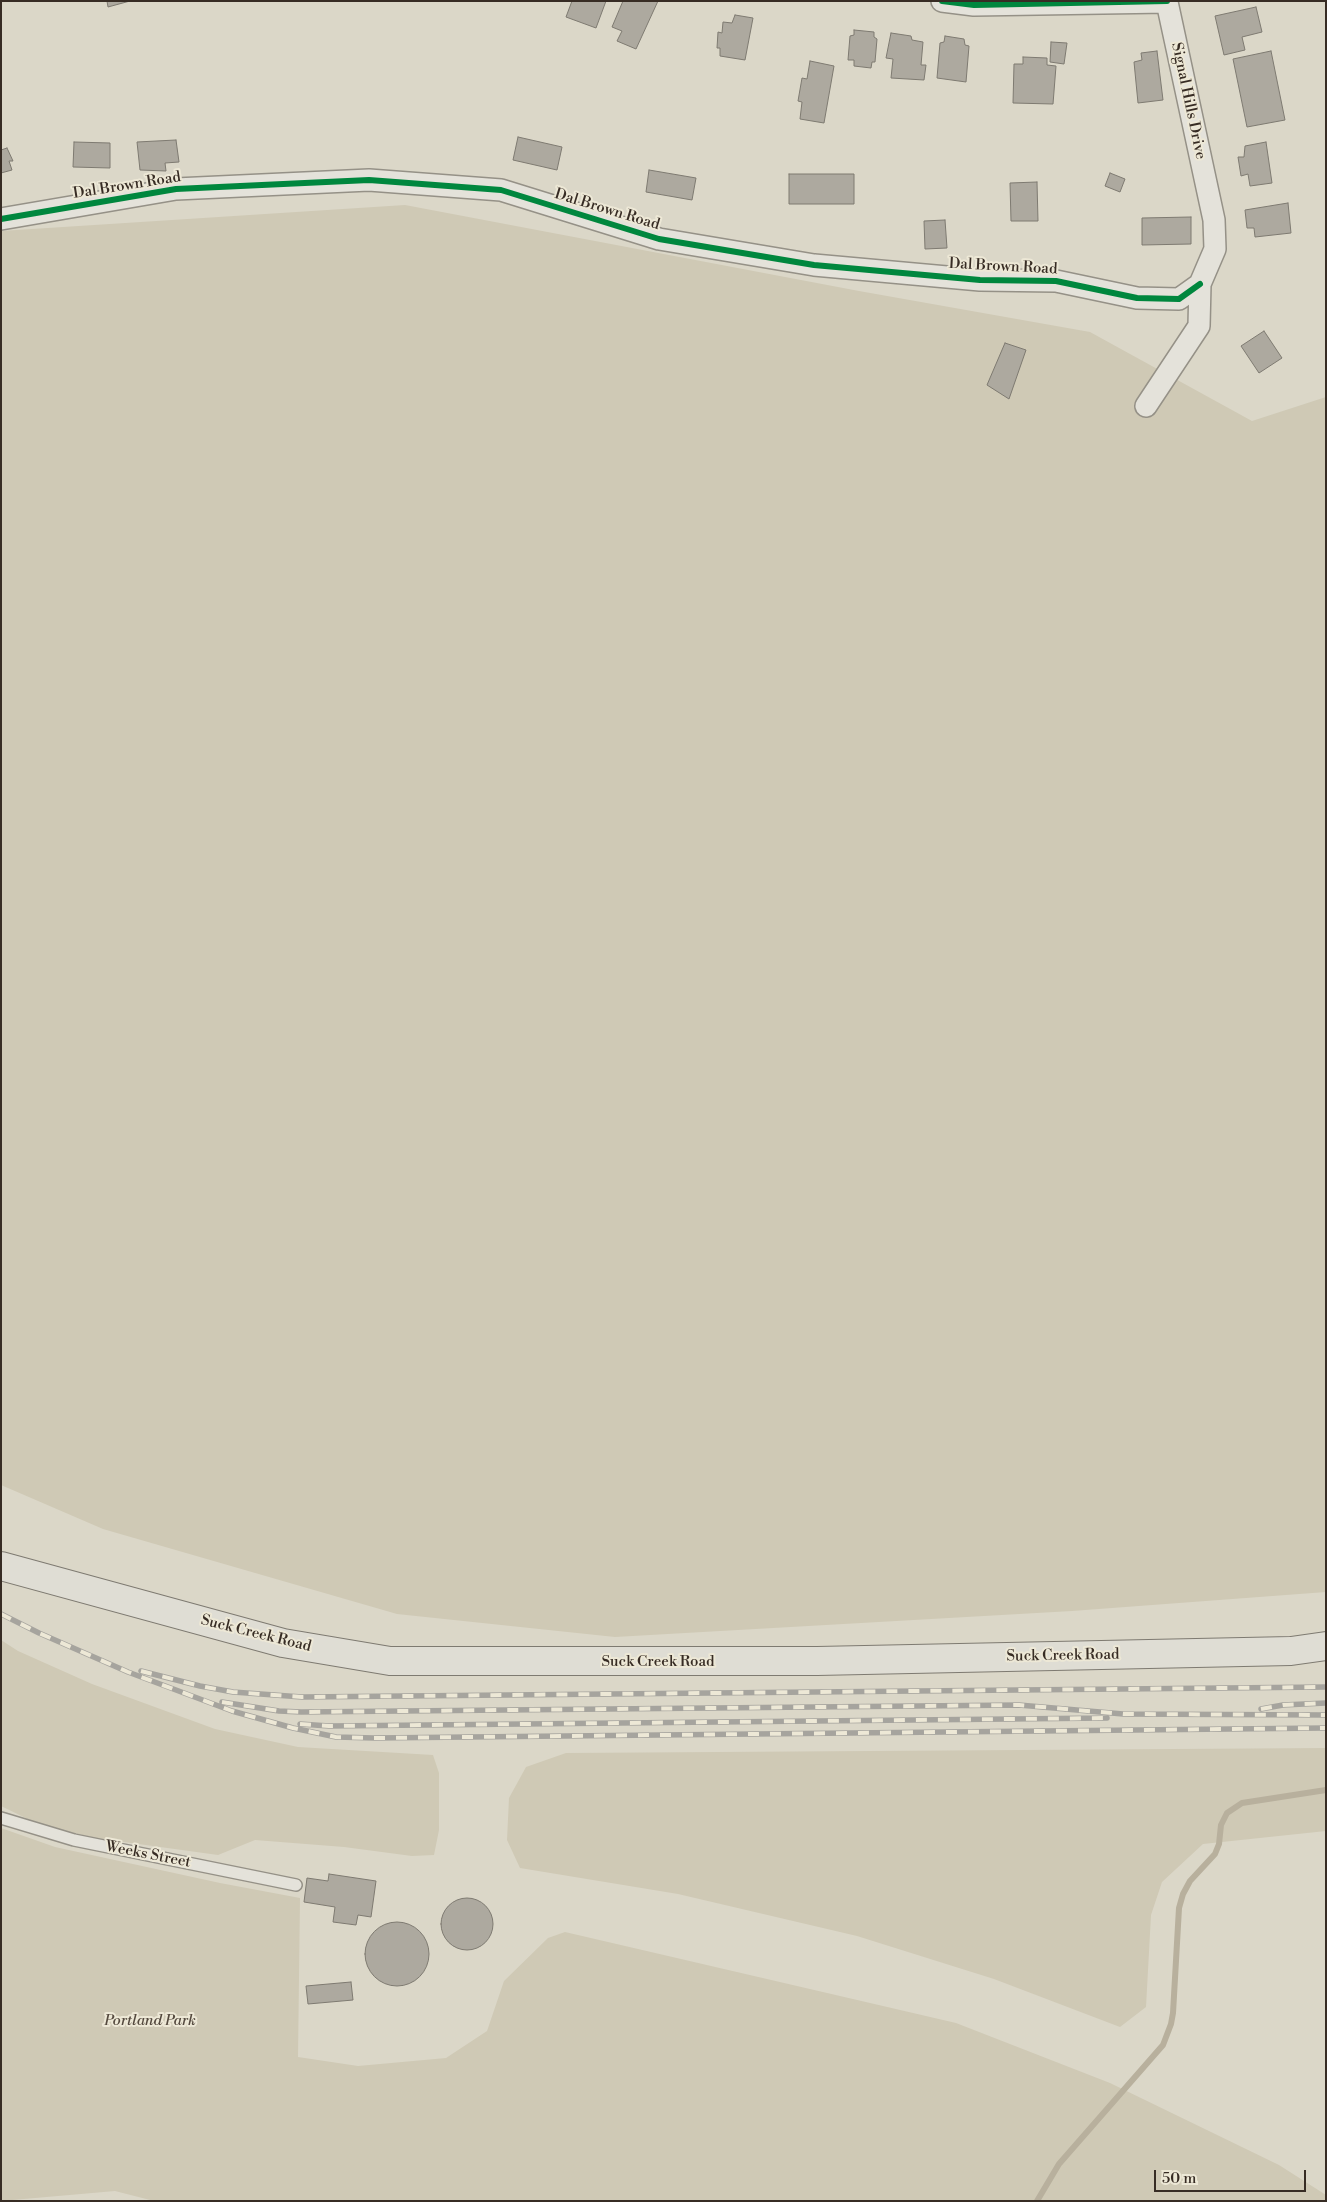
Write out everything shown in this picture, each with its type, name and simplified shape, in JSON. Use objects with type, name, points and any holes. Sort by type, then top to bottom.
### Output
[{"type":"main road","name":"Suck Creek Road","points":[[1,1566],[283,1643],[390,1661],[827,1661],[1291,1651],[1326,1646]]},
{"type":"street","name":"Signal Hills Drive","points":[[942,1],[974,5],[1167,1],[1214,220],[1214,249],[1200,284],[1198,326],[1146,406]]},
{"type":"street","name":"Dal Brown Road","points":[[1,219],[176,189],[369,180],[501,190],[659,239],[814,265],[980,280],[1056,282],[1137,298],[1179,299],[1200,284]]},
{"type":"lane","name":"Weeks Street","points":[[1,1818],[74,1840],[296,1885]]},
{"type":"green space","points":[[405,205],[859,291],[1090,332],[1252,421],[1326,397],[1326,1592],[1072,1611],[615,1637],[397,1614],[103,1529],[1,1485],[1,231]]},
{"type":"green space","points":[[1,1640],[18,1651],[92,1684],[215,1729],[298,1747],[433,1755],[439,1773],[439,1830],[434,1855],[412,1856],[344,1847],[255,1840],[218,1855],[95,1838],[38,1824],[1,1806]]},
{"type":"green space","points":[[1326,1748],[1326,1831],[1203,1844],[1162,1882],[1151,1915],[1146,2007],[1120,2027],[994,1979],[857,1936],[678,1894],[520,1868],[507,1840],[509,1798],[526,1767],[566,1753]]},
{"type":"green space","name":"Portland Park","points":[[1,1828],[55,1847],[220,1883],[300,1898],[298,2057],[358,2066],[446,2058],[487,2031],[504,1981],[548,1938],[565,1932],[956,2023],[1110,2083],[1279,2165],[1326,2195],[1326,2201],[154,2201],[115,2191],[1,2201]]},
{"type":"building","points":[[107,1],[130,1],[108,7]]},
{"type":"building","points":[[572,1],[606,1],[596,28],[566,17]]},
{"type":"building","points":[[623,1],[658,1],[636,49],[617,41],[622,31],[612,27]]},
{"type":"building","points":[[1256,7],[1262,32],[1242,37],[1245,50],[1224,55],[1215,16]]},
{"type":"building","points":[[735,15],[753,18],[745,60],[720,56],[720,48],[717,48],[718,32],[722,33],[723,22],[732,23]]},
{"type":"building","points":[[854,30],[874,32],[874,37],[877,39],[875,62],[872,62],[871,68],[854,66],[854,60],[848,60],[850,36],[854,35]]},
{"type":"building","points":[[891,33],[911,36],[912,40],[923,42],[921,65],[926,65],[924,80],[891,78],[893,59],[886,58]]},
{"type":"building","points":[[945,36],[964,39],[965,45],[969,46],[966,82],[937,78],[940,43],[944,42]]},
{"type":"building","points":[[1051,42],[1067,43],[1064,64],[1050,62]]},
{"type":"building","points":[[1157,51],[1163,100],[1138,103],[1134,62],[1142,60],[1141,53]]},
{"type":"building","points":[[1271,51],[1285,120],[1247,127],[1233,59]]},
{"type":"building","points":[[1023,57],[1047,58],[1047,65],[1056,66],[1053,104],[1013,103],[1014,64],[1023,64]]},
{"type":"building","points":[[810,61],[834,66],[824,123],[800,119],[802,102],[798,101],[802,78],[807,79]]},
{"type":"building","points":[[518,137],[562,147],[557,170],[513,160]]},
{"type":"building","points":[[176,140],[179,162],[165,163],[166,171],[140,170],[137,142]]},
{"type":"building","points":[[74,142],[110,143],[110,168],[73,167]]},
{"type":"building","points":[[1266,142],[1272,183],[1250,186],[1248,174],[1241,176],[1238,157],[1244,157],[1245,146]]},
{"type":"building","points":[[7,148],[13,161],[9,161],[12,170],[1,173],[1,150]]},
{"type":"building","points":[[649,170],[696,178],[692,200],[646,192]]},
{"type":"building","points":[[1110,173],[1125,179],[1120,192],[1105,186]]},
{"type":"building","points":[[789,174],[854,174],[854,204],[789,204]]},
{"type":"building","points":[[1037,182],[1038,221],[1011,221],[1010,183]]},
{"type":"building","points":[[1288,203],[1291,233],[1255,237],[1254,228],[1247,228],[1245,210]]},
{"type":"building","points":[[1191,217],[1191,244],[1142,245],[1142,218]]},
{"type":"building","points":[[945,220],[947,248],[925,249],[924,221]]},
{"type":"building","points":[[1264,331],[1282,358],[1259,373],[1241,346]]},
{"type":"building","points":[[1005,343],[1026,350],[1009,399],[987,385]]},
{"type":"building","points":[[329,1874],[376,1881],[371,1917],[358,1915],[356,1925],[333,1922],[335,1907],[304,1902],[307,1878],[328,1881]]},
{"type":"building","points":[[462,1898],[472,1898],[486,1905],[493,1919],[493,1929],[486,1943],[472,1950],[462,1950],[452,1946],[445,1939],[441,1929],[441,1919],[445,1909],[452,1902]]},
{"type":"building","points":[[391,1922],[403,1922],[420,1931],[427,1942],[429,1954],[427,1966],[420,1977],[403,1986],[391,1986],[379,1981],[370,1972],[365,1960],[365,1948],[370,1936],[379,1927]]},
{"type":"building","points":[[351,1982],[353,2000],[308,2004],[306,1986]]},
{"type":"waterway","points":[[1037,2201],[1059,2164],[1163,2045],[1173,2013],[1179,1908],[1183,1894],[1190,1881],[1215,1854],[1219,1844],[1221,1825],[1227,1813],[1242,1803],[1326,1790]]},
{"type":"railway","points":[[1,1614],[128,1672],[232,1711],[293,1728],[336,1737],[1326,1728]]},
{"type":"railway","points":[[141,1671],[233,1692],[302,1697],[1326,1687]]},
{"type":"railway","points":[[222,1702],[279,1711],[301,1712],[1019,1705],[1123,1714],[1326,1715]]},
{"type":"railway","points":[[1261,1709],[1283,1705],[1326,1703]]},
{"type":"railway","points":[[300,1724],[329,1726],[1107,1718]]},
{"type":"cycle path","points":[[942,1],[974,5],[1167,1]]},
{"type":"cycle path","points":[[1,219],[176,189],[369,180],[501,190],[659,239],[814,265],[980,280],[1056,281],[1137,298],[1179,299],[1200,284]]}]
